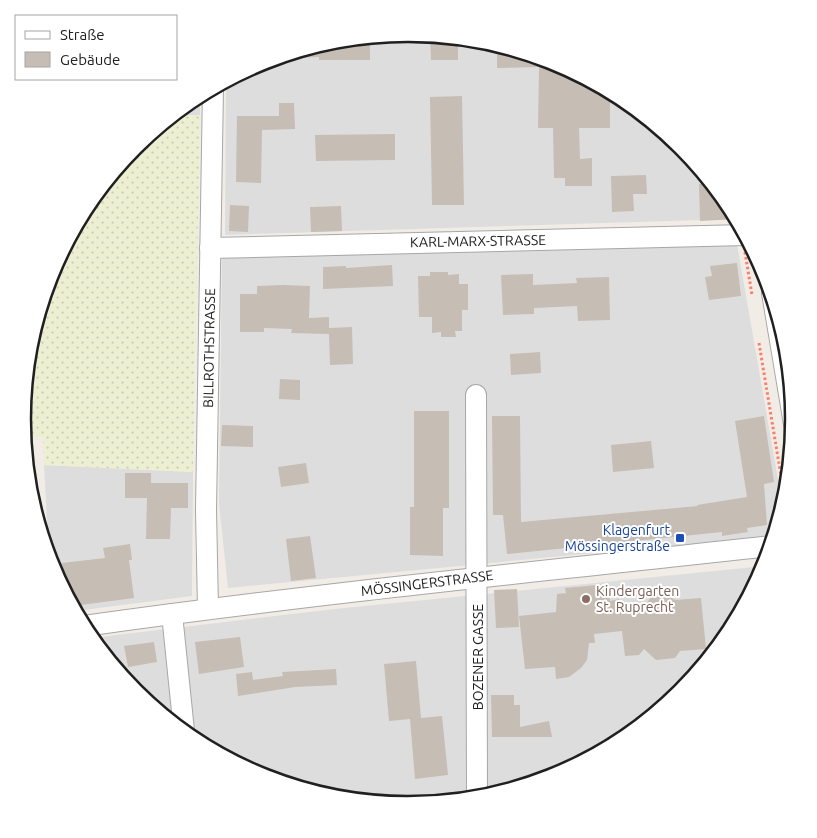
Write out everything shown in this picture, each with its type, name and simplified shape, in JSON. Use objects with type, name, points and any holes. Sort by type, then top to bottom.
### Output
[{"type":"street","name":"BILLROTHSTRASSE","points":[[208,609],[206,510],[213,96]]},
{"type":"street","name":"KARL-MARX-STRASSE","points":[[210,248],[742,242]]},
{"type":"street","name":"BOZENER GASSE","points":[[476,395],[478,790]]},
{"type":"street","name":"MÖSSINGERSTRASSE","points":[[92,625],[478,577],[763,547]]},
{"type":"street","points":[[172,614],[183,721]]},
{"type":"path","points":[[746,250],[752,296]]},
{"type":"path","points":[[758,335],[781,478]]},
{"type":"shaded area","points":[[408,42],[458,45],[506,55],[553,70],[597,92],[638,120],[675,152],[708,189],[728,219],[225,235],[226,89],[264,70],[311,55],[359,45]]},
{"type":"shaded area","points":[[200,104],[200,115],[186,115]]},
{"type":"shaded area","points":[[737,244],[780,489],[767,537],[228,588],[219,504],[222,252]]},
{"type":"shaded area","points":[[44,465],[193,472],[192,596],[83,610],[70,586],[47,528]]},
{"type":"shaded area","points":[[755,567],[735,608],[708,649],[675,686],[638,718],[597,746],[553,768],[506,783],[458,793],[408,796],[359,793],[311,783],[264,768],[199,733],[160,703],[125,668],[101,637],[334,609]]},
{"type":"green space","points":[[186,115],[200,115],[193,472],[44,465],[43,436],[32,437],[34,370],[38,345],[51,298],[70,252],[109,189],[142,152]]},
{"type":"building","points":[[430,43],[458,45],[458,60],[431,60]]},
{"type":"building","points":[[370,44],[370,60],[319,60],[319,57],[302,58],[335,49]]},
{"type":"building","points":[[497,53],[553,70],[610,100],[610,128],[579,128],[580,159],[592,158],[592,186],[565,186],[565,178],[554,178],[553,128],[538,128],[539,67],[497,68]]},
{"type":"building","points":[[462,96],[464,205],[432,205],[430,97]]},
{"type":"building","points":[[279,103],[294,103],[295,129],[262,130],[261,183],[236,182],[237,116],[279,116]]},
{"type":"building","points":[[395,134],[395,160],[316,161],[315,135]]},
{"type":"building","points":[[646,175],[647,194],[633,194],[634,211],[612,212],[611,176]]},
{"type":"building","points":[[699,184],[704,184],[728,219],[700,221]]},
{"type":"building","points":[[230,205],[249,206],[248,232],[229,231]]},
{"type":"building","points":[[341,206],[342,231],[311,232],[310,207]]},
{"type":"building","points":[[737,263],[741,296],[709,300],[705,277],[712,276],[710,266]]},
{"type":"building","points":[[392,265],[393,286],[323,289],[323,267],[346,266],[346,268]]},
{"type":"building","points":[[430,272],[448,272],[448,275],[459,274],[459,284],[468,284],[468,310],[462,310],[462,331],[455,331],[456,337],[441,337],[441,332],[432,333],[432,317],[419,317],[418,276],[430,276]]},
{"type":"building","points":[[533,274],[533,285],[577,283],[576,278],[609,277],[610,320],[578,321],[577,306],[534,308],[534,314],[503,315],[501,275]]},
{"type":"building","points":[[257,286],[310,286],[309,318],[329,317],[329,328],[352,327],[353,364],[330,365],[329,334],[291,333],[292,329],[264,328],[264,332],[240,332],[240,294],[257,294]]},
{"type":"building","points":[[540,352],[541,373],[511,375],[510,354]]},
{"type":"building","points":[[280,379],[300,380],[300,400],[279,399]]},
{"type":"building","points":[[414,411],[449,411],[449,508],[443,508],[443,556],[410,555],[410,507],[414,507]]},
{"type":"building","points":[[492,416],[520,416],[521,522],[698,506],[747,497],[735,421],[764,416],[774,482],[764,484],[767,525],[747,528],[748,532],[722,536],[722,532],[507,554],[503,515],[493,515]]},
{"type":"building","points":[[222,425],[253,426],[253,447],[221,446]]},
{"type":"building","points":[[651,441],[654,468],[613,472],[611,445]]},
{"type":"building","points":[[306,463],[309,483],[281,487],[278,467]]},
{"type":"building","points":[[125,473],[151,473],[151,483],[188,483],[188,508],[171,508],[170,539],[146,539],[147,498],[125,498]]},
{"type":"building","points":[[310,536],[316,578],[291,581],[286,539]]},
{"type":"building","points":[[130,544],[132,560],[129,560],[134,598],[80,605],[70,586],[62,563],[105,558],[103,548]]},
{"type":"building","points":[[608,584],[610,601],[619,599],[620,606],[646,604],[651,597],[669,596],[675,600],[701,598],[706,649],[680,651],[675,658],[656,660],[644,649],[639,655],[625,656],[622,631],[594,634],[595,643],[589,643],[587,660],[581,668],[569,677],[556,679],[555,667],[525,669],[519,616],[556,612],[557,594],[566,593],[565,588]]},
{"type":"building","points":[[517,589],[519,627],[496,628],[494,590]]},
{"type":"building","points":[[240,637],[244,667],[199,674],[195,642]]},
{"type":"building","points":[[154,642],[157,662],[128,667],[124,646]]},
{"type":"building","points":[[416,661],[421,718],[442,716],[448,775],[415,779],[410,719],[389,721],[384,664]]},
{"type":"building","points":[[336,669],[337,685],[295,687],[238,696],[236,674],[252,672],[253,680],[283,676],[282,672]]},
{"type":"building","points":[[491,695],[514,695],[514,705],[520,705],[520,727],[549,721],[552,737],[492,737]]},
{"type":"place","name":"Klagenfurt Mössingerstraße","points":[[680,538]]},
{"type":"place","name":"Kindergarten St. Ruprecht","points":[[586,599]]}]
